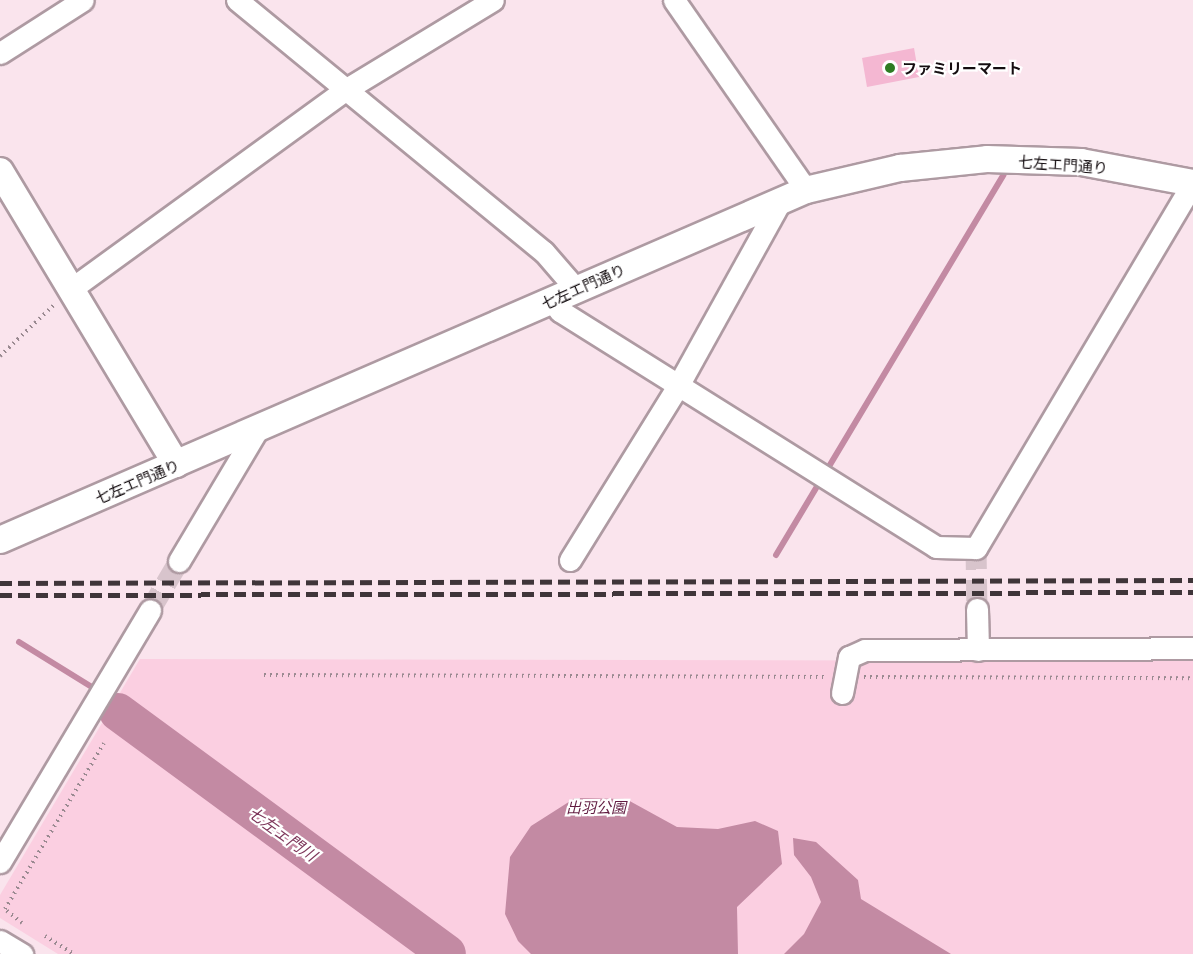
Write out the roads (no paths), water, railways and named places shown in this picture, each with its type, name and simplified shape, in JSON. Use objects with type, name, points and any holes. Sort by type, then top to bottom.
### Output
[{"type":"street","points":[[0,53],[83,0]]},
{"type":"street","points":[[237,0],[544,252],[576,289]]},
{"type":"street","points":[[71,289],[345,90],[493,0]]},
{"type":"street","points":[[675,0],[806,190]]},
{"type":"street","name":"七左エ門通り","points":[[0,540],[806,190],[900,168],[987,159],[1081,162],[1193,183]]},
{"type":"street","points":[[0,171],[176,464]]},
{"type":"street","points":[[551,300],[560,311],[936,547],[976,548],[1193,183]]},
{"type":"street","points":[[570,560],[679,384],[781,200]]},
{"type":"street","points":[[179,561],[259,427]]},
{"type":"street","points":[[978,609],[978,650]]},
{"type":"street","points":[[0,861],[150,610]]},
{"type":"street","points":[[839,685],[849,657],[866,651],[1193,648]]},
{"type":"street","points":[[0,941],[22,954]]},
{"type":"waterway","points":[[776,555],[1003,175]]},
{"type":"waterway","points":[[19,642],[92,687],[118,712]]},
{"type":"waterway","name":"七左ェ門川","points":[[118,712],[447,954]]},
{"type":"tunnel","points":[[976,548],[977,609]]},
{"type":"tunnel","points":[[150,610],[179,561]]},
{"type":"railway","points":[[0,583],[1193,580]]},
{"type":"railway","points":[[0,595],[1193,592]]},
{"type":"place","name":"ファミリーマート","points":[[890,68]]},
{"type":"park label","name":"出羽公園","points":[[596,807]]}]
